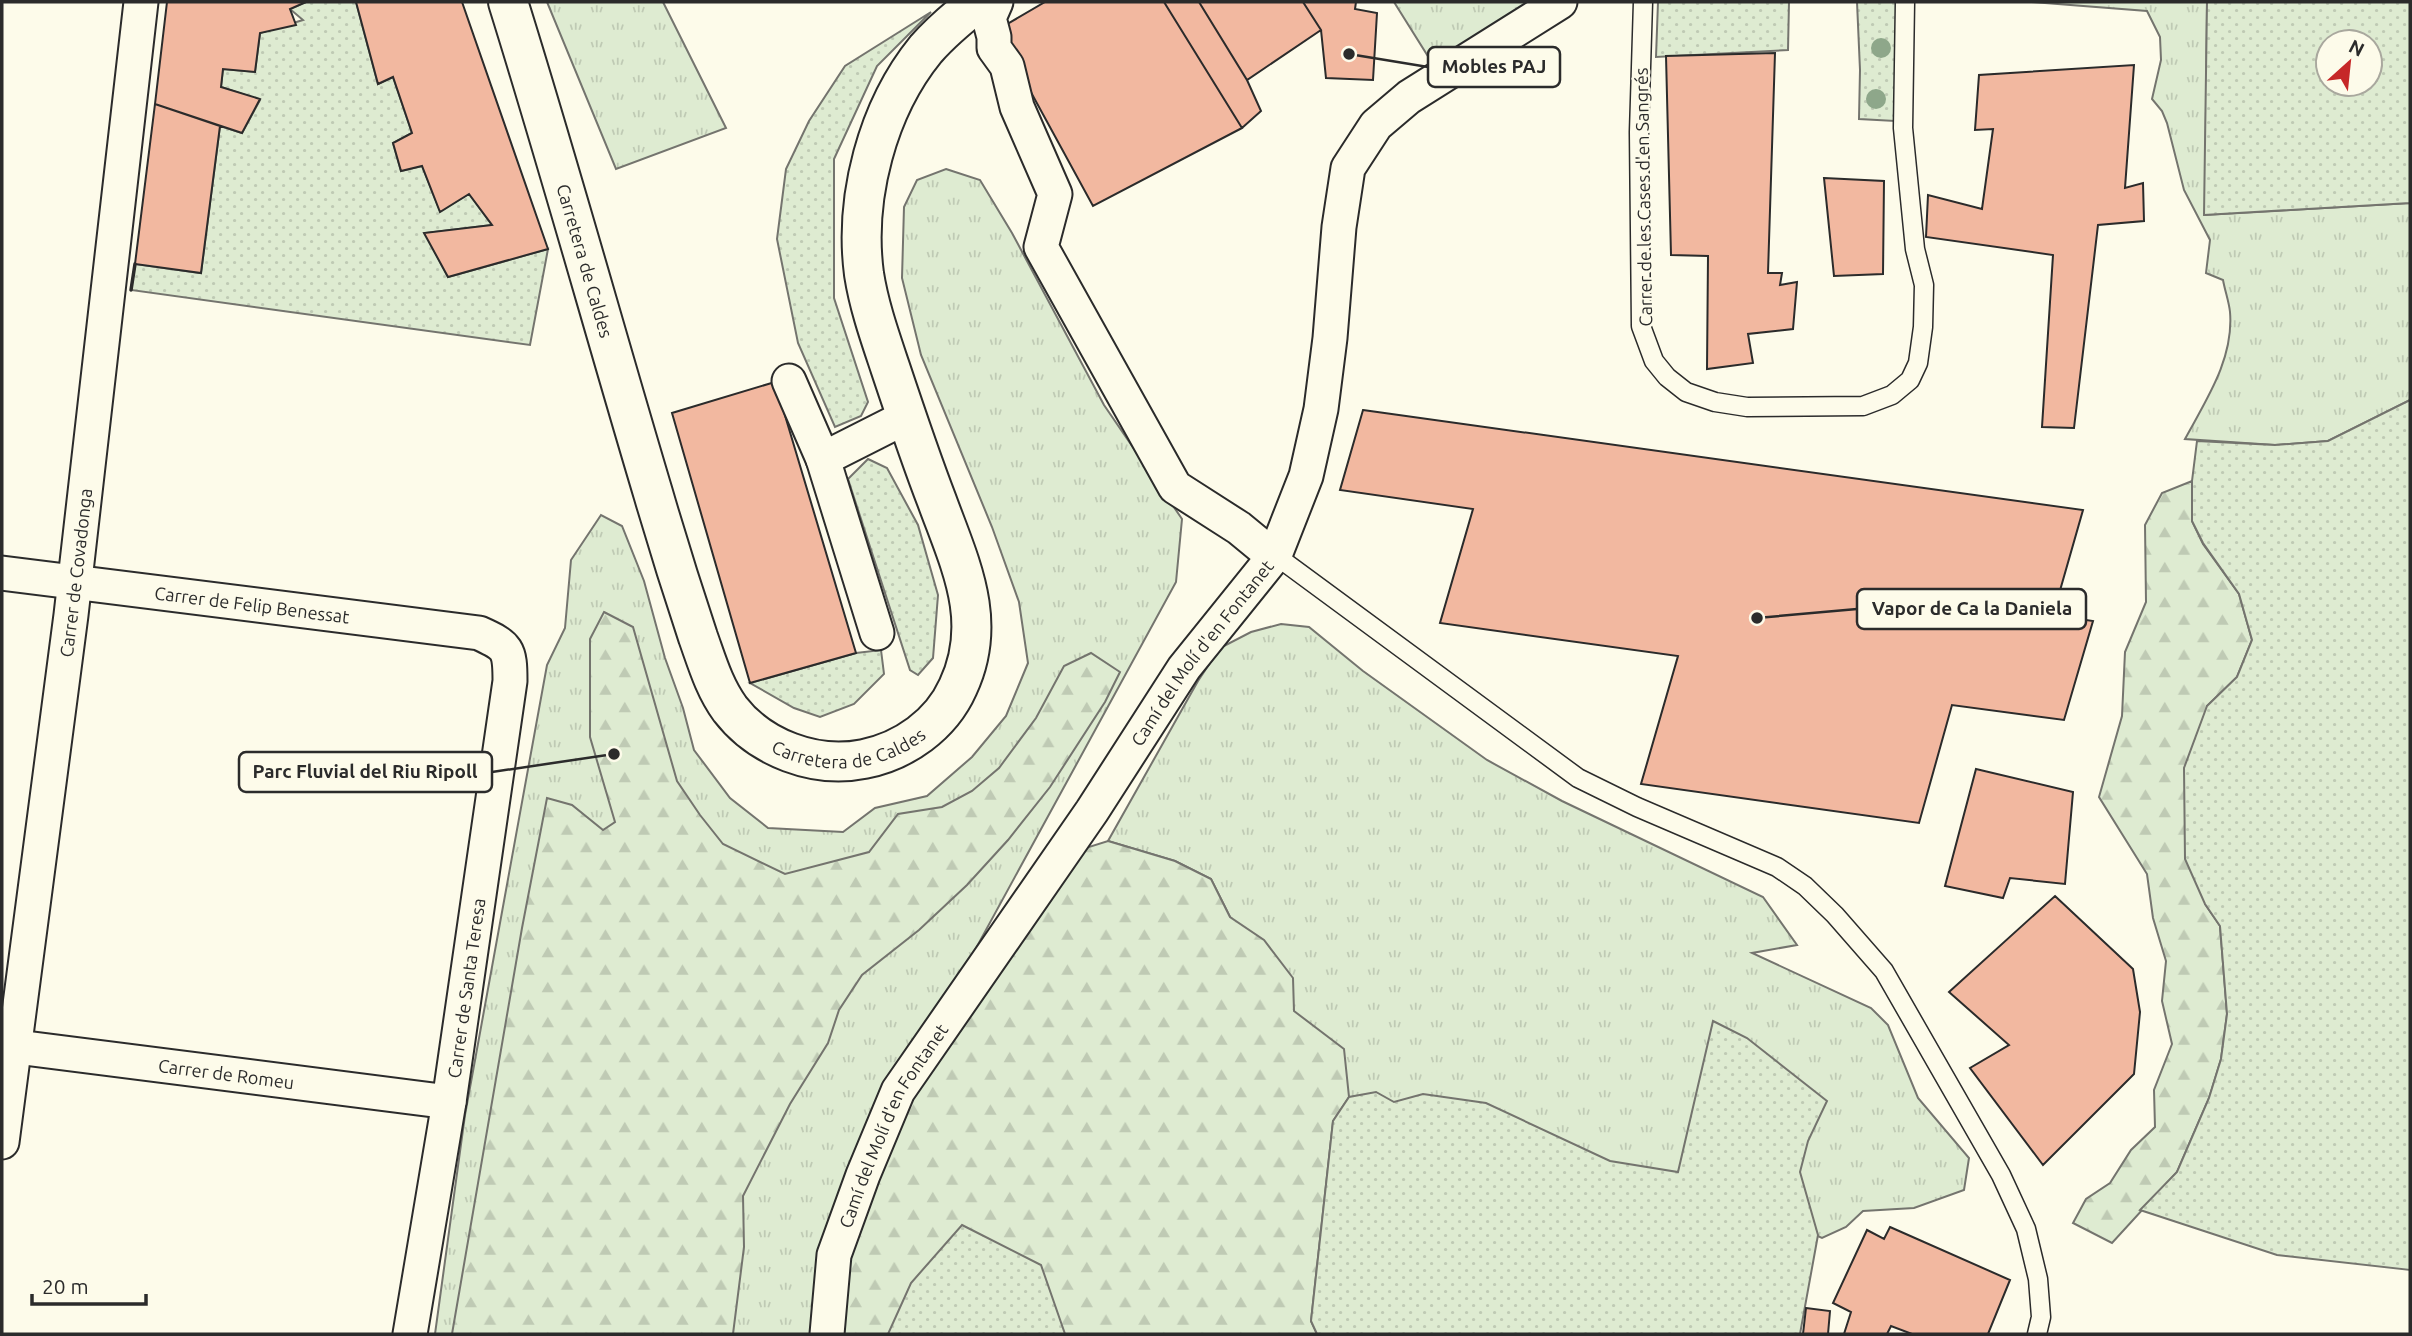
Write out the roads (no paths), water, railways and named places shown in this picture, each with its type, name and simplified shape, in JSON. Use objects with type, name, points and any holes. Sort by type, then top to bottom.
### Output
[{"type":"main road","name":"Carretera de Caldes","points":[[508,2],[678,577],[711,674],[725,700],[742,722],[757,735],[790,753],[819,760],[849,762],[880,756],[905,744],[922,733],[946,709],[965,670],[973,631],[970,596],[906,417],[874,316],[864,275],[862,237],[863,205],[878,138],[903,83],[927,48],[978,2]]},
{"type":"street","name":"Carrer de Covadonga","points":[[2,1142],[7,1045],[74,582],[141,2]]},
{"type":"street","name":"Camí del Molí d'en Fontanet","points":[[996,2],[989,18],[994,48],[1007,66],[1017,107],[1055,194],[1041,247],[1175,487],[1265,549]]},
{"type":"street","name":"Camí del Molí d'en Fontanet","points":[[827,1334],[834,1255],[898,1091],[1092,811],[1265,549],[1306,476],[1321,409],[1339,227],[1348,168],[1376,125],[1409,97],[1560,2]]},
{"type":"street","points":[[789,381],[823,459],[877,633]]},
{"type":"street","points":[[823,459],[906,417]]},
{"type":"street","name":"Carrer de Felip Benessat","points":[[2,573],[479,633],[501,643]]},
{"type":"street","name":"Carrer de Santa Teresa","points":[[410,1334],[449,1102],[510,681],[510,658],[501,643]]},
{"type":"street","name":"Carrer de Romeu","points":[[7,1045],[449,1102]]},
{"type":"lane","name":"Carrer de les Cases d'en Sangrés","points":[[1643,2],[1639,132],[1641,326],[1654,361],[1676,385],[1686,392],[1715,402],[1747,407],[1863,406],[1892,395],[1910,380],[1918,363],[1923,327],[1924,285],[1915,249],[1903,128],[1905,2]]},
{"type":"lane","points":[[1265,549],[1577,778],[1637,807],[1777,867],[1805,886],[1835,915],[1884,971],[2001,1175],[2026,1229],[2038,1279],[2041,1317],[2037,1334]]},
{"type":"place","name":"Mobles PAJ","points":[[1349,54]]},
{"type":"place","name":"Vapor de Ca la Daniela","points":[[1757,618]]},
{"type":"place","name":"Parc Fluvial del Riu Ripoll","points":[[614,754]]}]
